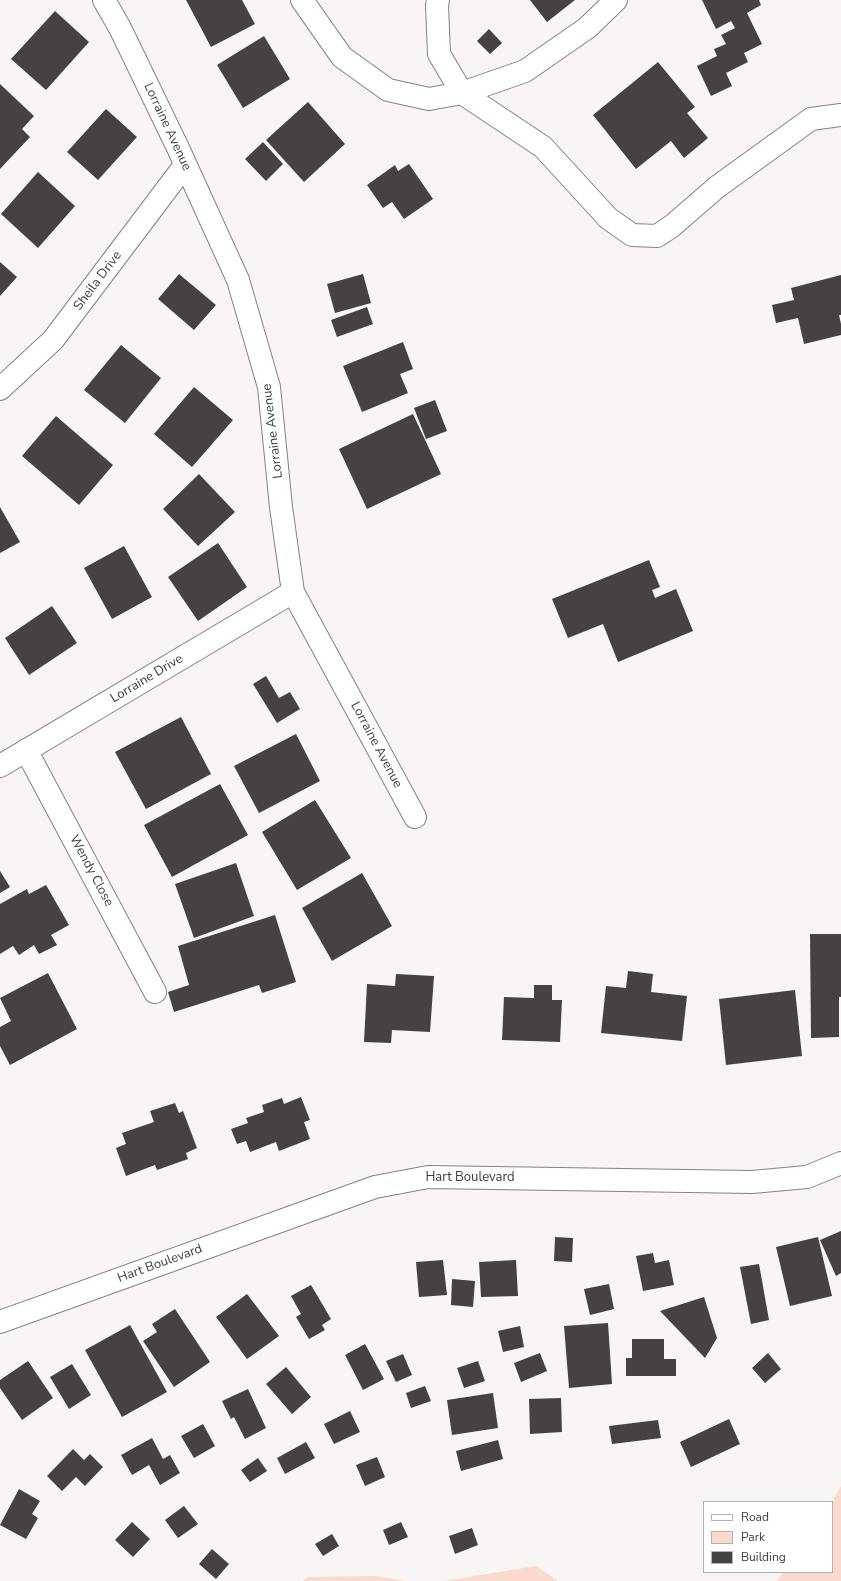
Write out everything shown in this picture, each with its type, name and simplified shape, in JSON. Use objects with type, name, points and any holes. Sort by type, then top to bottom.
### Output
[{"type":"street","name":"Lorraine Avenue","points":[[104,0],[120,28],[238,280],[269,387],[293,592],[415,817]]},
{"type":"street","points":[[302,0],[342,57],[388,90],[429,99],[462,93],[525,71],[587,28],[616,0]]},
{"type":"street","points":[[438,0],[439,54],[462,93],[543,147],[608,218],[632,235],[657,236],[672,226],[717,186],[811,119],[841,115]]},
{"type":"street","name":"Sheila Drive","points":[[0,389],[53,340],[185,165]]},
{"type":"street","name":"Lorraine Drive","points":[[0,766],[293,592]]},
{"type":"street","name":"Wendy Close","points":[[26,750],[155,992]]},
{"type":"street","name":"Hart Boulevard","points":[[0,1322],[376,1187],[428,1177],[752,1182],[807,1176],[841,1163]]},
{"type":"green space","points":[[841,1486],[841,1581],[777,1581],[782,1573],[833,1573],[833,1501]]},
{"type":"green space","points":[[536,1566],[558,1581],[444,1581]]},
{"type":"green space","points":[[375,1576],[406,1581],[303,1581],[308,1577]]},
{"type":"building","points":[[186,0],[242,0],[255,24],[211,47]]},
{"type":"building","points":[[530,0],[575,0],[547,22]]},
{"type":"building","points":[[702,0],[759,0],[761,5],[747,13],[762,44],[744,53],[748,62],[726,73],[732,86],[711,96],[697,66],[717,56],[714,49],[726,44],[721,35],[735,28],[731,21],[716,29]]},
{"type":"building","points":[[55,11],[89,42],[46,90],[11,59]]},
{"type":"building","points":[[489,29],[502,43],[490,54],[477,41]]},
{"type":"building","points":[[264,36],[290,79],[243,108],[217,65]]},
{"type":"building","points":[[658,62],[695,107],[687,113],[708,138],[684,158],[671,141],[636,169],[593,115]]},
{"type":"building","points":[[0,84],[34,116],[22,129],[30,137],[0,169]]},
{"type":"building","points":[[308,102],[345,144],[304,182],[266,140]]},
{"type":"building","points":[[106,109],[137,137],[98,180],[67,152]]},
{"type":"building","points":[[263,142],[283,164],[266,181],[245,159]]},
{"type":"building","points":[[409,164],[433,199],[404,219],[392,202],[383,208],[367,185],[395,165],[398,171]]},
{"type":"building","points":[[38,172],[75,206],[38,248],[1,214]]},
{"type":"building","points":[[0,262],[17,277],[0,296]]},
{"type":"building","points":[[179,274],[216,305],[194,330],[158,299]]},
{"type":"building","points":[[363,274],[371,303],[335,313],[327,284]]},
{"type":"building","points":[[841,275],[841,315],[839,315],[841,335],[804,344],[798,318],[776,323],[772,305],[794,300],[791,288]]},
{"type":"building","points":[[367,307],[373,324],[337,337],[331,320]]},
{"type":"building","points":[[403,342],[413,369],[400,374],[408,393],[362,412],[343,366]]},
{"type":"building","points":[[121,345],[161,378],[125,423],[84,390]]},
{"type":"building","points":[[194,387],[233,420],[192,467],[154,434]]},
{"type":"building","points":[[435,400],[447,431],[426,439],[414,408]]},
{"type":"building","points":[[413,414],[441,474],[367,509],[339,449]]},
{"type":"building","points":[[56,416],[113,465],[79,505],[22,456]]},
{"type":"building","points":[[199,474],[235,512],[198,546],[163,509]]},
{"type":"building","points":[[0,507],[20,542],[0,553]]},
{"type":"building","points":[[218,543],[247,587],[198,621],[168,577]]},
{"type":"building","points":[[124,546],[152,597],[112,619],[84,568]]},
{"type":"building","points":[[649,560],[660,587],[652,590],[655,598],[676,589],[693,631],[618,662],[603,624],[568,638],[552,599]]},
{"type":"building","points":[[52,606],[77,643],[29,675],[5,638]]},
{"type":"building","points":[[266,676],[279,698],[290,692],[300,709],[277,723],[253,684]]},
{"type":"building","points":[[181,717],[211,774],[146,809],[115,752]]},
{"type":"building","points":[[296,734],[320,781],[259,813],[234,766]]},
{"type":"building","points":[[220,784],[248,835],[172,877],[144,825]]},
{"type":"building","points":[[315,800],[351,858],[297,890],[262,832]]},
{"type":"building","points":[[236,863],[254,916],[194,938],[175,884]]},
{"type":"building","points":[[0,871],[10,887],[0,893]]},
{"type":"building","points":[[362,873],[392,926],[332,961],[302,908]]},
{"type":"building","points":[[46,885],[69,925],[51,935],[57,945],[39,954],[34,945],[19,955],[13,946],[0,954],[0,904],[27,889],[29,894]]},
{"type":"building","points":[[275,915],[296,982],[262,993],[259,985],[174,1012],[168,992],[189,985],[178,946]]},
{"type":"building","points":[[810,934],[841,934],[841,997],[839,997],[839,1037],[811,1038]]},
{"type":"building","points":[[628,971],[653,974],[651,992],[687,996],[682,1041],[601,1033],[606,986],[626,988]]},
{"type":"building","points":[[48,973],[77,1029],[10,1065],[0,1046],[0,1027],[11,1021],[0,998]]},
{"type":"building","points":[[396,974],[434,976],[430,1032],[392,1030],[391,1043],[364,1042],[367,984],[395,986]]},
{"type":"building","points":[[534,985],[552,985],[552,1000],[562,1000],[560,1042],[502,1040],[504,997],[534,998]]},
{"type":"building","points":[[795,990],[802,1056],[726,1065],[719,999]]},
{"type":"building","points":[[301,1097],[310,1120],[304,1122],[310,1139],[279,1151],[276,1142],[250,1152],[246,1141],[237,1144],[231,1129],[248,1123],[246,1118],[264,1112],[262,1105],[282,1098],[284,1104]]},
{"type":"building","points":[[175,1103],[179,1113],[183,1111],[197,1148],[186,1153],[188,1159],[157,1170],[155,1165],[126,1176],[116,1148],[126,1144],[122,1133],[154,1122],[150,1111]]},
{"type":"building","points":[[841,1231],[841,1273],[836,1276],[820,1240]]},
{"type":"building","points":[[555,1237],[573,1238],[572,1262],[554,1261]]},
{"type":"building","points":[[818,1237],[832,1296],[790,1306],[776,1247]]},
{"type":"building","points":[[653,1253],[655,1263],[669,1260],[674,1285],[643,1291],[636,1256]]},
{"type":"building","points":[[443,1260],[447,1295],[419,1297],[416,1262]]},
{"type":"building","points":[[516,1260],[518,1296],[481,1297],[479,1262]]},
{"type":"building","points":[[759,1264],[769,1320],[751,1324],[740,1267]]},
{"type":"building","points":[[452,1279],[475,1281],[473,1307],[451,1305]]},
{"type":"building","points":[[609,1284],[614,1309],[590,1315],[584,1289]]},
{"type":"building","points":[[311,1285],[331,1319],[322,1325],[325,1330],[309,1339],[296,1317],[301,1314],[291,1296]]},
{"type":"building","points":[[247,1294],[279,1336],[247,1359],[216,1317]]},
{"type":"building","points":[[704,1297],[717,1338],[705,1358],[660,1311]]},
{"type":"building","points":[[175,1309],[210,1362],[174,1387],[143,1341],[157,1332],[152,1324]]},
{"type":"building","points":[[608,1323],[612,1384],[569,1388],[564,1326]]},
{"type":"building","points":[[130,1325],[167,1392],[122,1417],[85,1350]]},
{"type":"building","points":[[520,1326],[524,1347],[503,1352],[498,1331]]},
{"type":"building","points":[[632,1339],[664,1339],[664,1359],[676,1359],[676,1376],[626,1376],[626,1358],[632,1358]]},
{"type":"building","points":[[365,1344],[384,1379],[363,1390],[345,1355]]},
{"type":"building","points":[[540,1353],[547,1371],[521,1382],[514,1363]]},
{"type":"building","points":[[768,1353],[781,1369],[765,1383],[752,1368]]},
{"type":"building","points":[[403,1354],[412,1375],[396,1382],[386,1361]]},
{"type":"building","points":[[28,1361],[53,1398],[22,1420],[0,1388],[0,1380]]},
{"type":"building","points":[[478,1361],[485,1381],[464,1388],[457,1368]]},
{"type":"building","points":[[72,1364],[91,1395],[69,1409],[50,1377]]},
{"type":"building","points":[[286,1367],[311,1397],[292,1414],[266,1384]]},
{"type":"building","points":[[425,1386],[431,1401],[411,1408],[406,1393]]},
{"type":"building","points":[[248,1389],[266,1428],[245,1439],[234,1417],[231,1419],[222,1401]]},
{"type":"building","points":[[493,1393],[498,1428],[452,1435],[447,1400]]},
{"type":"building","points":[[561,1398],[562,1432],[530,1434],[529,1399]]},
{"type":"building","points":[[350,1411],[360,1432],[334,1444],[324,1424]]},
{"type":"building","points":[[729,1419],[740,1444],[691,1467],[680,1442]]},
{"type":"building","points":[[658,1420],[661,1438],[612,1444],[609,1426]]},
{"type":"building","points":[[203,1424],[215,1446],[194,1458],[181,1436]]},
{"type":"building","points":[[152,1438],[163,1459],[170,1455],[180,1473],[160,1485],[149,1465],[132,1475],[121,1455]]},
{"type":"building","points":[[498,1440],[503,1459],[461,1471],[456,1451]]},
{"type":"building","points":[[306,1442],[315,1458],[285,1474],[277,1458]]},
{"type":"building","points":[[73,1449],[84,1460],[90,1454],[103,1467],[85,1486],[76,1477],[62,1491],[47,1476]]},
{"type":"building","points":[[377,1457],[385,1477],[365,1486],[356,1465]]},
{"type":"building","points":[[258,1458],[267,1471],[250,1482],[241,1470]]},
{"type":"building","points":[[19,1489],[40,1501],[32,1514],[38,1518],[26,1539],[0,1525]]},
{"type":"building","points":[[184,1506],[198,1524],[178,1538],[165,1520]]},
{"type":"building","points":[[132,1522],[150,1539],[133,1557],[115,1540]]},
{"type":"building","points":[[401,1522],[408,1537],[389,1545],[383,1530]]},
{"type":"building","points":[[472,1528],[478,1545],[455,1554],[449,1536]]},
{"type":"building","points":[[332,1534],[339,1546],[323,1556],[315,1544]]},
{"type":"building","points":[[212,1549],[229,1564],[216,1579],[199,1564]]}]
